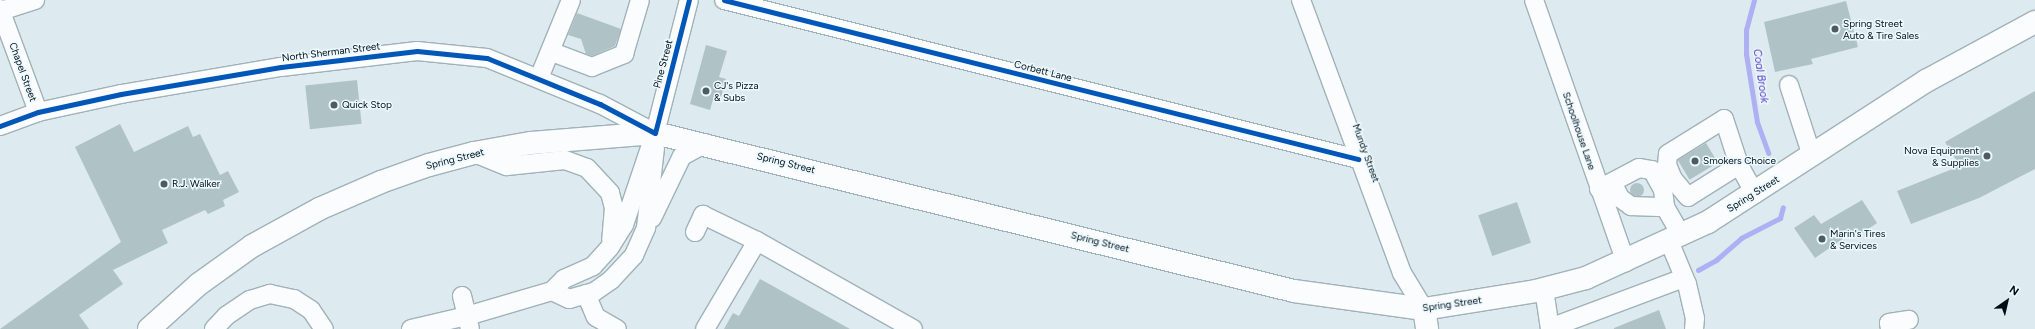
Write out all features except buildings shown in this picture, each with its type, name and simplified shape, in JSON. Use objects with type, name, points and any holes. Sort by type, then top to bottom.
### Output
[{"type":"main road","name":"Spring Street","points":[[149,329],[199,284],[252,246],[319,209],[429,165],[474,153],[531,143],[654,133],[706,144],[1294,291],[1426,319],[1586,278],[1626,262],[1675,238],[1769,184],[1926,81],[2035,22]]},
{"type":"street","points":[[0,10],[35,0]]},
{"type":"street","points":[[539,78],[552,52],[572,0]]},
{"type":"street","points":[[552,52],[592,67],[624,54],[639,0]]},
{"type":"street","name":"Pine Street","points":[[654,133],[689,0]]},
{"type":"street","name":"Corbett Lane","points":[[724,0],[1358,159]]},
{"type":"street","name":"Mundy Street","points":[[1301,0],[1358,159],[1402,273],[1426,319]]},
{"type":"street","name":"Schoolhouse Lane","points":[[1534,0],[1606,187],[1626,262]]},
{"type":"street","name":"Chapel Street","points":[[0,10],[38,112]]},
{"type":"street","name":"North Sherman Street","points":[[0,126],[38,112],[121,94],[275,68],[417,51],[487,58],[600,104],[654,133]]},
{"type":"street","points":[[1789,85],[1812,156]]},
{"type":"street","points":[[646,228],[655,164],[654,133]]},
{"type":"street","points":[[411,329],[468,323],[552,291],[564,279],[592,266],[610,247],[624,225],[654,133]]},
{"type":"street","points":[[552,291],[569,299],[586,294],[611,280],[634,255],[682,156],[706,144]]},
{"type":"street","points":[[474,153],[507,166],[565,160],[587,168],[610,193],[613,203],[610,247]]},
{"type":"street","points":[[1739,165],[1769,184]]},
{"type":"street","points":[[1665,207],[1631,206],[1606,187],[1639,168],[1652,170],[1662,190],[1695,324]]},
{"type":"street","points":[[695,232],[704,215],[757,241],[913,329]]},
{"type":"street","points":[[705,329],[757,241]]},
{"type":"street","points":[[1544,289],[1550,328],[1684,278]]},
{"type":"street","points":[[214,329],[226,316],[250,300],[270,294],[294,299],[311,310],[324,329]]},
{"type":"street","points":[[586,294],[596,317],[617,329]]},
{"type":"street","points":[[462,296],[468,323]]},
{"type":"street","points":[[1890,329],[1889,323],[1909,320]]},
{"type":"waterway","name":"Coal Brook","points":[[1754,0],[1746,30],[1746,54],[1757,122],[1768,153]]},
{"type":"waterway","name":"Coal Brook","points":[[1698,270],[1716,260],[1741,238],[1780,218],[1783,207]]},
{"type":"cycle path","points":[[0,126],[38,112],[121,94],[281,67],[417,51],[487,58],[600,104],[655,133],[689,0]]},
{"type":"cycle path","points":[[724,0],[1358,159]]},
{"type":"place","name":"Spring Street Auto & Tire Sales","points":[[1835,29]]},
{"type":"place","name":"CJ's Pizza & Subs","points":[[706,91]]},
{"type":"place","name":"Quick Stop","points":[[334,105]]},
{"type":"place","name":"Nova Equipment & Supplies","points":[[1987,156]]},
{"type":"place","name":"Smokers Choice","points":[[1695,161]]},
{"type":"place","name":"R.J. Walker","points":[[164,184]]},
{"type":"place","name":"Marin's Tires & Services","points":[[1822,239]]}]
